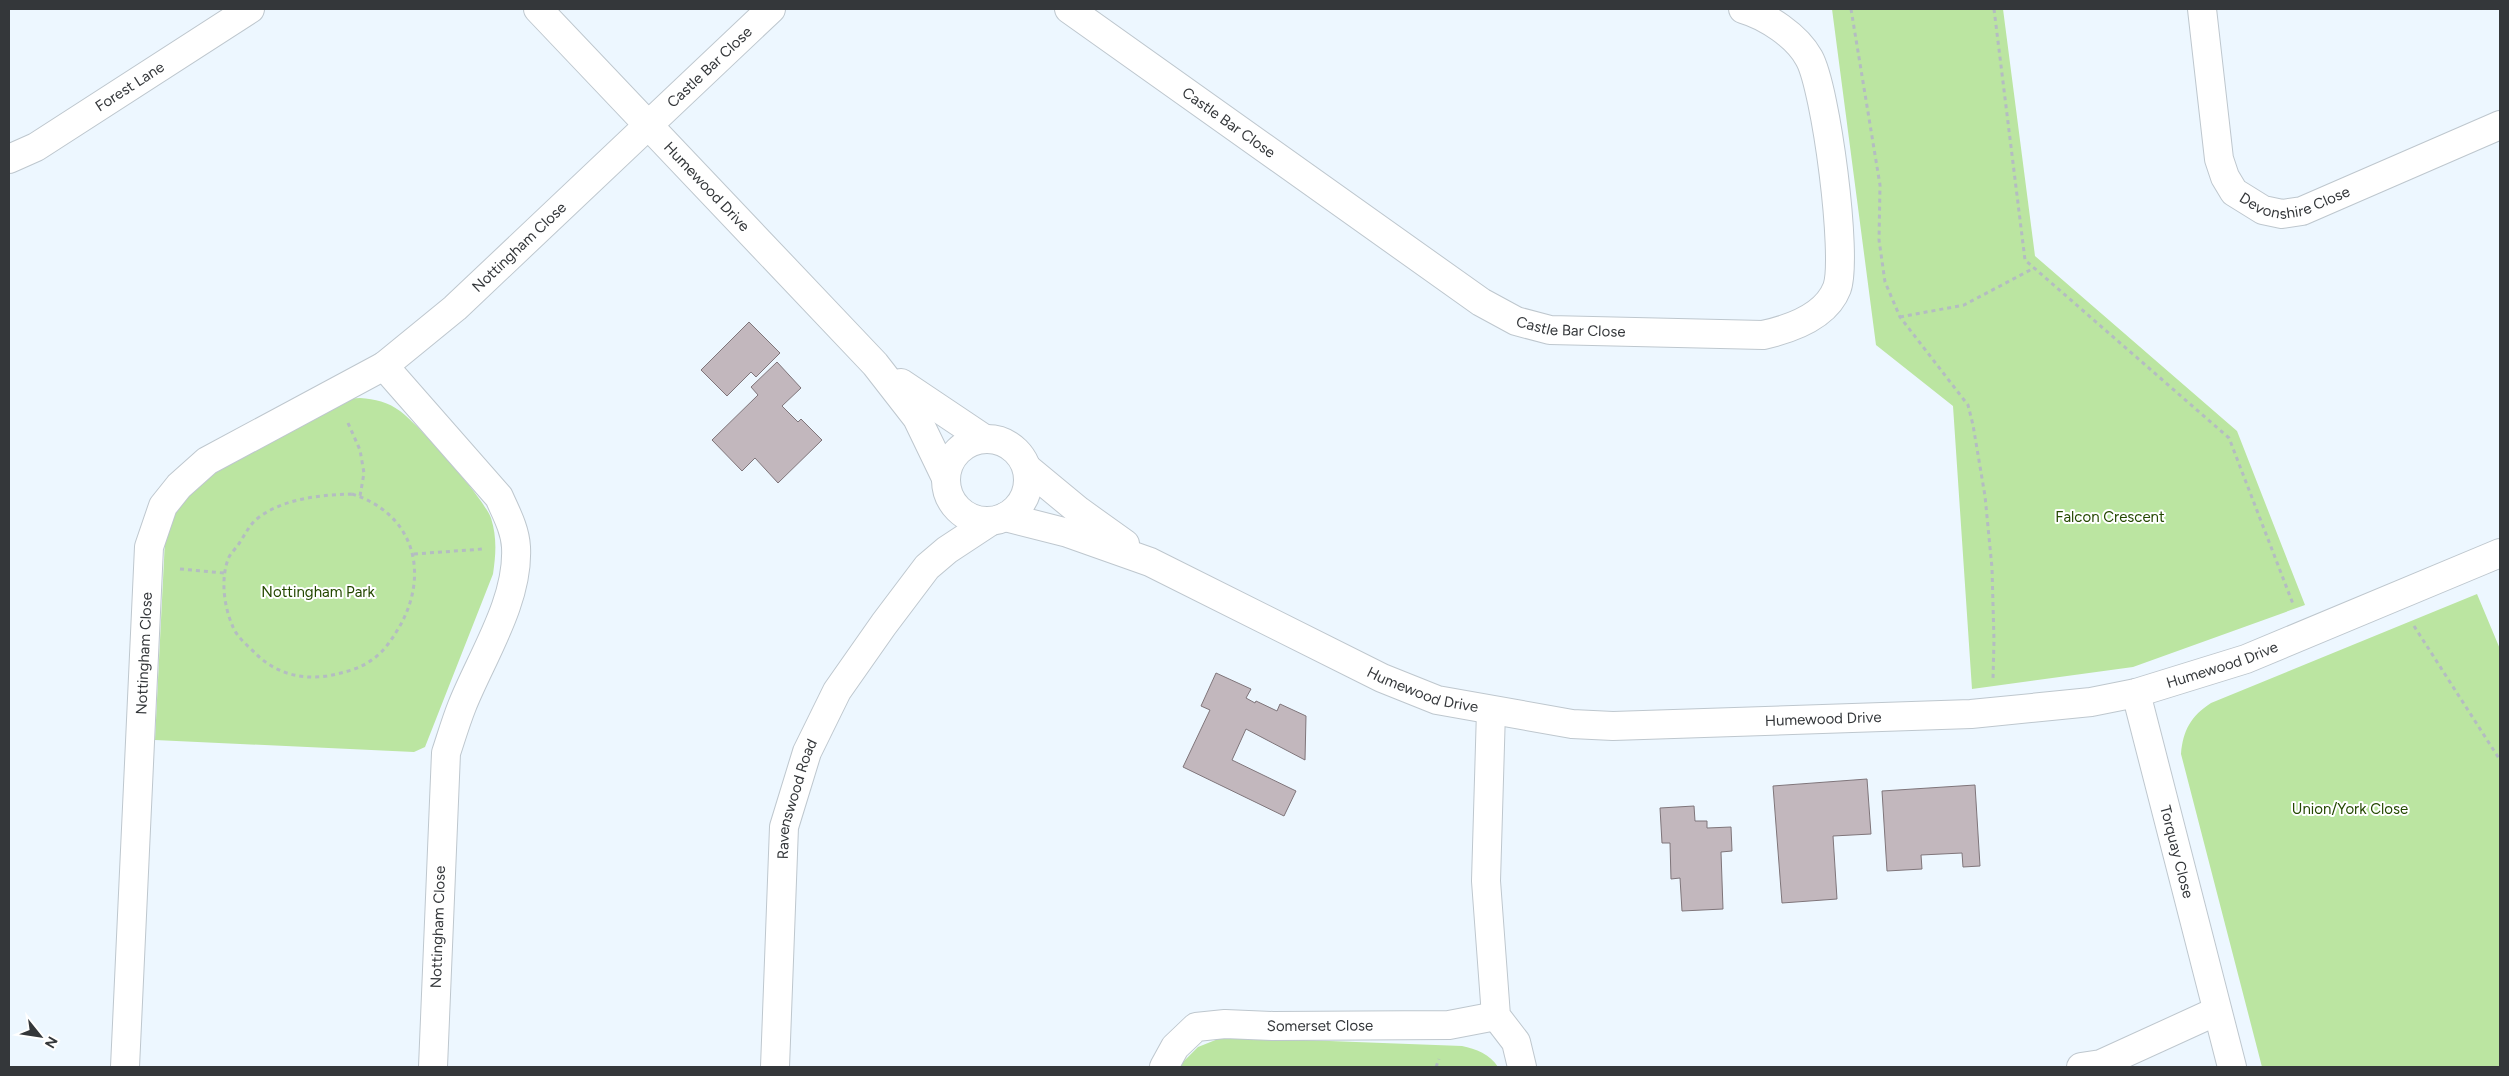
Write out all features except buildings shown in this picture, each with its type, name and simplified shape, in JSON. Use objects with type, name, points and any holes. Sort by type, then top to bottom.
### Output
[{"type":"street","name":"Forest Lane","points":[[9,159],[36,147],[250,9]]},
{"type":"street","name":"Humewood Drive","points":[[538,9],[875,364],[917,418],[946,476]]},
{"type":"street","name":"Castle Bar Close","points":[[648,124],[770,9]]},
{"type":"street","name":"Castle Bar Close","points":[[1069,9],[1473,296],[1516,320],[1550,330],[1763,335],[1785,330],[1806,320],[1827,304],[1837,288],[1841,261],[1828,130],[1818,80],[1809,57],[1795,42],[1776,25],[1743,9]]},
{"type":"street","name":"Devonshire Close","points":[[2202,9],[2219,159],[2225,177],[2234,192],[2263,210],[2282,214],[2302,210],[2500,125]]},
{"type":"street","name":"Nottingham Close","points":[[125,1067],[149,547],[164,506],[179,486],[207,461],[384,366],[455,308],[648,124]]},
{"type":"street","name":"Humewood Drive","points":[[875,364],[928,403],[983,438]]},
{"type":"street","name":"Nottingham Close","points":[[384,366],[498,497],[510,520],[516,547],[514,578],[499,623],[462,706],[446,754],[433,1067]]},
{"type":"street","points":[[983,438],[998,439],[1011,445],[1021,455],[1027,468],[1028,482],[1025,497],[1017,509],[998,519],[976,520],[964,514],[953,504],[946,491],[946,476],[949,462],[969,442],[983,438]]},
{"type":"street","name":"Humewood Drive","points":[[1027,468],[1079,512],[1150,562]]},
{"type":"street","name":"Ravenswood Road","points":[[927,567],[953,504]]},
{"type":"street","name":"Humewood Drive","points":[[998,519],[1068,533],[1150,562],[1382,678],[1437,700],[1572,724],[1613,726],[1991,713],[2091,702],[2136,693],[2246,658],[2500,553]]},
{"type":"street","name":"Ravenswood Road","points":[[775,1067],[784,828],[807,752],[837,691],[927,567],[947,550],[998,519]]},
{"type":"street","name":"Torquay Close","points":[[2136,693],[2232,1067]]},
{"type":"street","points":[[1491,711],[1486,881],[1496,1016],[1516,1042],[1522,1067]]},
{"type":"street","points":[[2082,1067],[2101,1064],[2217,1011]]},
{"type":"street","name":"Somerset Close","points":[[1164,1067],[1175,1047],[1196,1027],[1225,1024],[1273,1026],[1449,1025],[1496,1016]]},
{"type":"path","points":[[1851,9],[1880,185],[1879,240],[1885,282],[1900,317],[1968,405],[1972,425],[1985,496],[1992,568],[1994,640],[1991,713]]},
{"type":"path","points":[[1994,9],[2025,260],[2229,438],[2305,634]]},
{"type":"path","points":[[1900,317],[1964,305],[2034,268]]},
{"type":"path","points":[[330,394],[351,428],[360,450],[364,473],[360,496]]},
{"type":"path","points":[[352,494],[360,496],[380,506],[392,516],[405,534],[414,554],[412,595],[406,614],[386,647],[374,659],[344,673],[316,678],[284,674],[259,657],[245,644],[233,628],[225,594],[224,573],[230,556],[248,529],[258,518],[275,508],[315,496],[352,494]]},
{"type":"path","points":[[414,554],[516,547]]},
{"type":"path","points":[[148,567],[224,573]]},
{"type":"path","points":[[2396,597],[2500,760]]},
{"type":"green space","name":"Falcon Crescent","points":[[1832,9],[2003,9],[2035,256],[2237,431],[2305,605],[2133,667],[1972,689],[1953,406],[1876,345]]},
{"type":"green space","name":"Nottingham Park","points":[[345,399],[376,400],[391,405],[421,430],[450,462],[486,508],[491,518],[494,532],[493,574],[425,747],[414,752],[155,740],[165,540],[177,507],[209,476]]},
{"type":"green space","name":"Union/York Close","points":[[2477,594],[2500,649],[2500,1067],[2262,1067],[2181,754],[2189,724],[2198,713],[2211,703]]},
{"type":"green space","points":[[1223,1037],[1462,1046],[1482,1053],[1495,1062],[1498,1067],[1178,1067],[1198,1047]]}]
